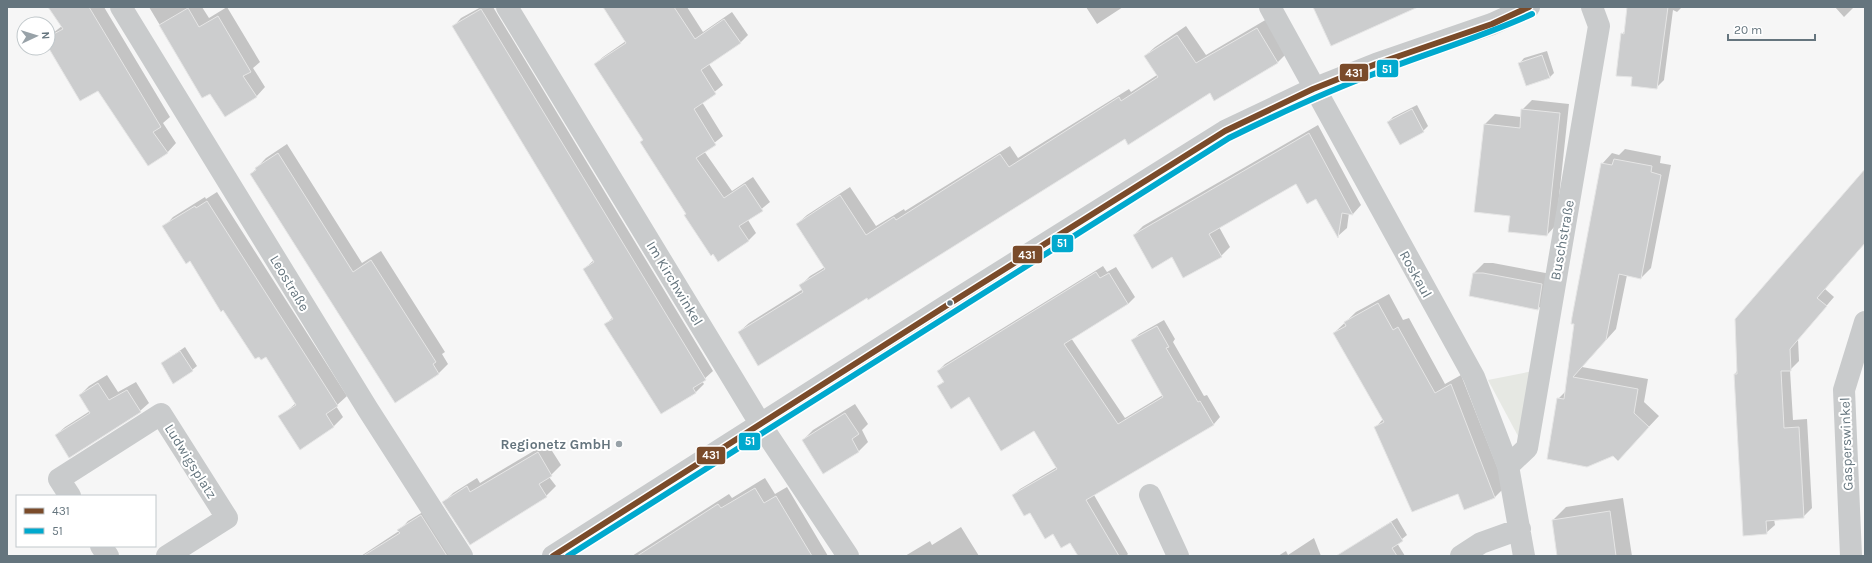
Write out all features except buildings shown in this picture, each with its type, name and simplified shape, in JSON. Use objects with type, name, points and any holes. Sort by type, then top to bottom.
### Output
[{"type":"street","name":"Leostraße","points":[[121,7],[366,408],[462,556]]},
{"type":"street","name":"Im Kirchwinkel","points":[[507,7],[761,425],[848,556]]},
{"type":"street","name":"Roskaul","points":[[1270,7],[1313,89],[1474,377],[1508,466],[1524,556]]},
{"type":"street","points":[[553,556],[949,304],[1225,131],[1313,89],[1376,64],[1492,24],[1529,7]]},
{"type":"street","name":"Buschstraße","points":[[1508,466],[1527,448],[1599,26],[1592,7]]},
{"type":"street","name":"Gasperswinkel","points":[[1856,548],[1844,390],[1865,322]]},
{"type":"street","name":"Ludwigsplatz","points":[[69,495],[59,479],[161,414],[227,518],[176,554]]},
{"type":"street","points":[[1150,495],[1178,556]]},
{"type":"street","points":[[1461,556],[1481,543],[1520,529]]},
{"type":"street","points":[[102,547],[108,556]]},
{"type":"shaded area","points":[[1533,371],[1518,436],[1488,380]]},
{"type":"transit line","name":"431","points":[[553,556],[949,304],[1225,131],[1313,89],[1376,64],[1492,24],[1529,7]]},
{"type":"transit line","name":"51","points":[[568,556],[1229,138],[1341,87],[1494,30],[1532,14]]},
{"type":"place","name":"Regionetz GmbH","points":[[619,444]]}]
